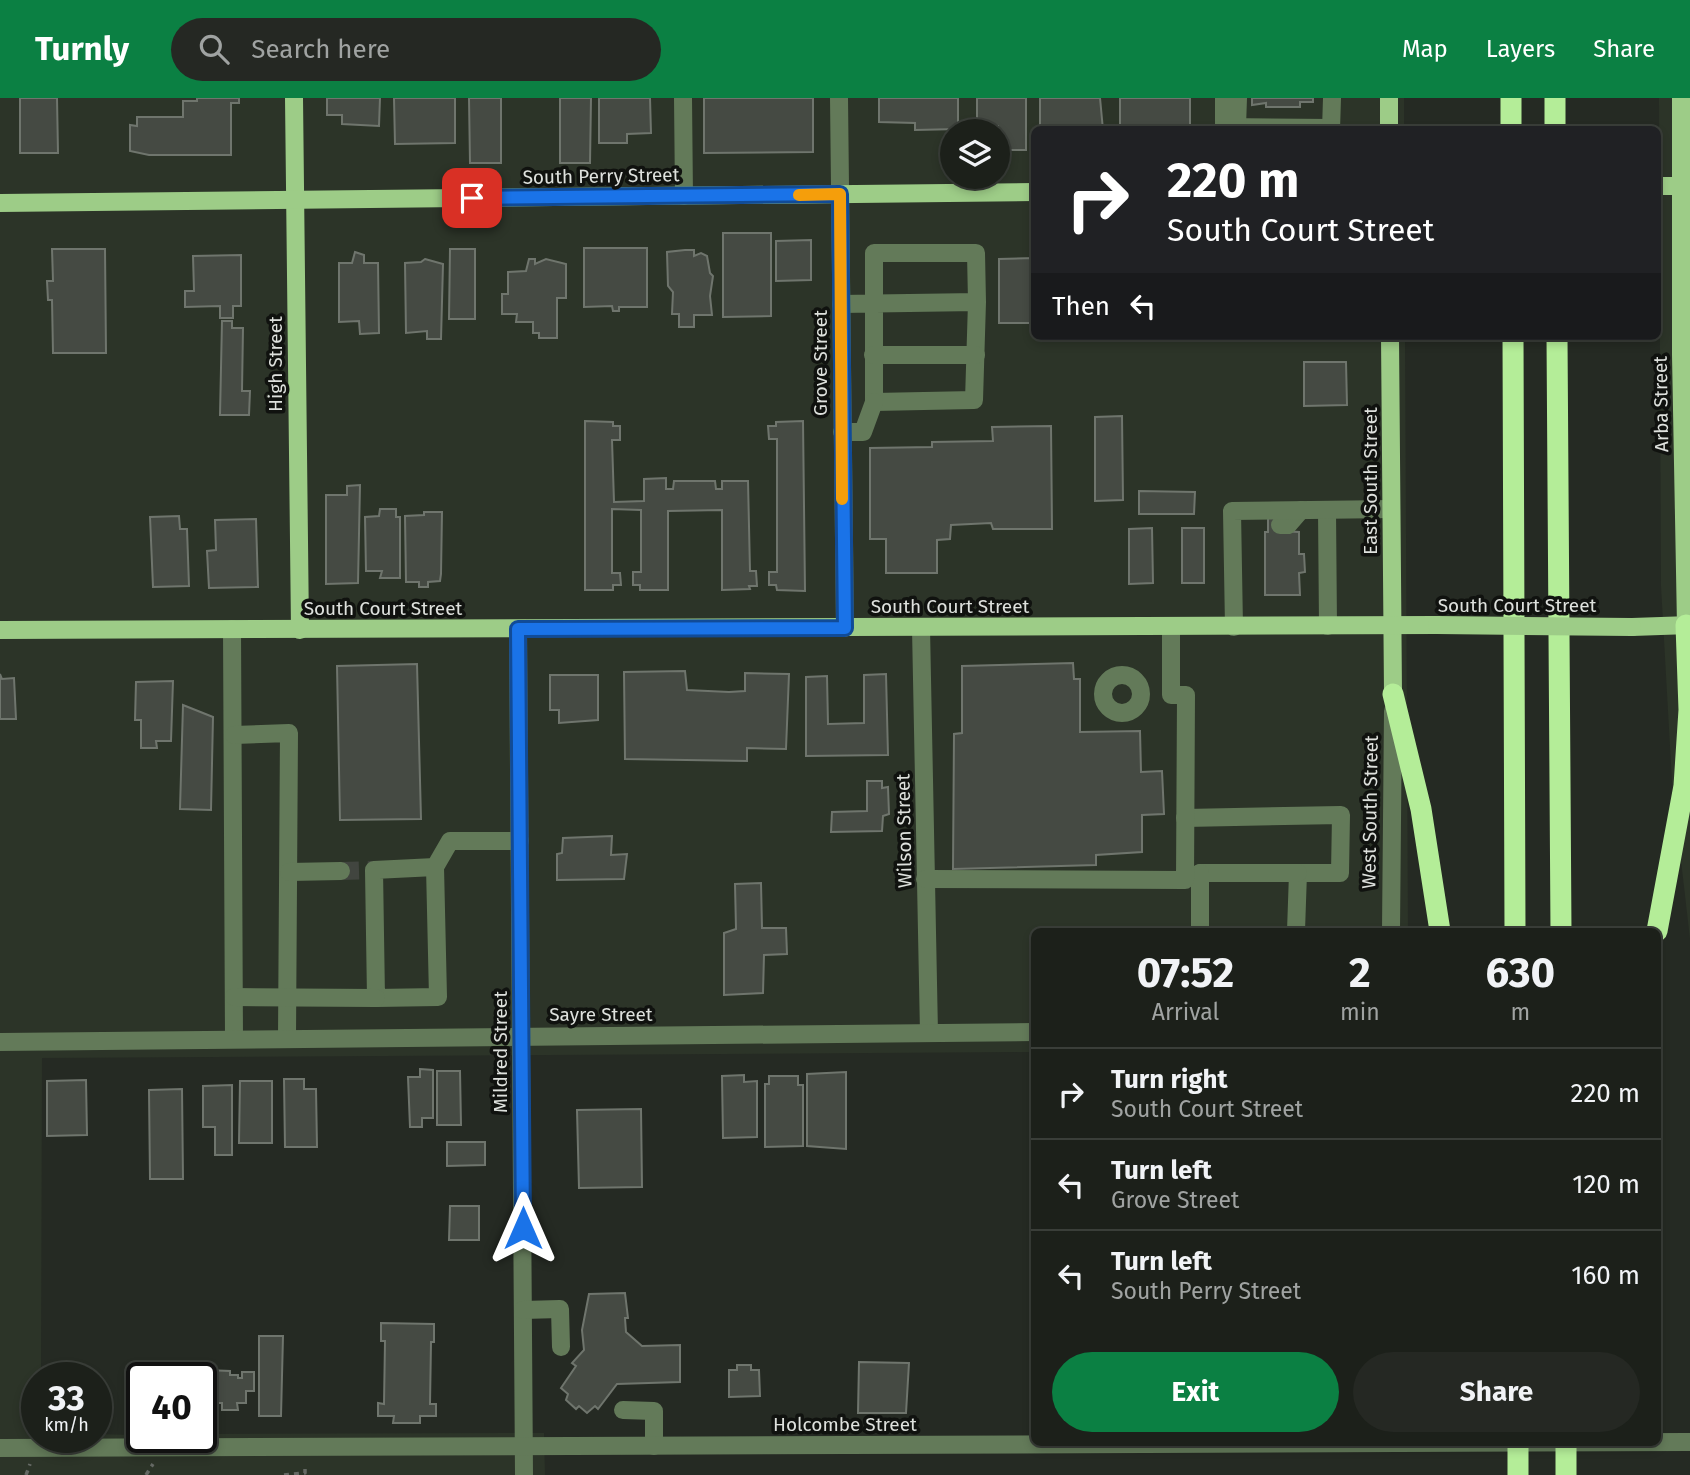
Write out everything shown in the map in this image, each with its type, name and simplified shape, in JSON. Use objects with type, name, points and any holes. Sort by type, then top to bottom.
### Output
[{"type":"highway","points":[[1511,98],[1511,126]]},
{"type":"highway","points":[[1555,98],[1555,126]]},
{"type":"highway","points":[[1513,340],[1514,928]]},
{"type":"highway","points":[[1557,340],[1561,928]]},
{"type":"highway","points":[[1658,928],[1679,824],[1690,709],[1688,625]]},
{"type":"highway","points":[[1393,694],[1421,809],[1440,928]]},
{"type":"highway","points":[[1518,1446],[1518,1475]]},
{"type":"highway","points":[[1566,1446],[1566,1475]]},
{"type":"main road","name":"High Street","points":[[294,98],[300,630]]},
{"type":"main road","points":[[1389,98],[1389,126]]},
{"type":"main road","name":"Arba Street","points":[[1681,98],[1686,186],[1688,625]]},
{"type":"main road","points":[[1661,186],[1686,186]]},
{"type":"main road","name":"South Perry Street","points":[[0,203],[1031,192]]},
{"type":"main road","name":"East South Street","points":[[1390,340],[1393,694]]},
{"type":"main road","name":"South Court Street","points":[[0,630],[1688,625]]},
{"type":"street","points":[[683,98],[684,196]]},
{"type":"street","name":"Grove Street","points":[[839,98],[845,628]]},
{"type":"street","points":[[1224,98],[1228,126]]},
{"type":"street","points":[[1229,126],[1238,98]]},
{"type":"street","points":[[1331,126],[1332,98]]},
{"type":"street","points":[[842,432],[863,432],[874,402],[874,253],[976,253],[974,400],[874,402]]},
{"type":"street","points":[[841,304],[977,302]]},
{"type":"street","points":[[873,355],[976,355]]},
{"type":"street","points":[[1234,627],[1232,511],[1391,509]]},
{"type":"street","points":[[1249,511],[1262,525],[1288,525],[1301,510]]},
{"type":"street","points":[[1327,510],[1328,626]]},
{"type":"street","points":[[1171,626],[1171,695]]},
{"type":"street","name":"Wilson Street","points":[[921,628],[929,1033]]},
{"type":"street","points":[[232,629],[234,1039]]},
{"type":"street","name":"Mildred Street","points":[[518,629],[524,1475]]},
{"type":"street","name":"West South Street","points":[[1391,928],[1393,694]]},
{"type":"street","points":[[1141,696],[1186,695],[1185,818],[1200,928]]},
{"type":"street","points":[[234,735],[289,733],[287,1038]]},
{"type":"street","points":[[925,879],[1340,873],[1341,815],[1185,818]]},
{"type":"street","points":[[234,997],[438,997],[435,867],[450,841],[520,841]]},
{"type":"street","points":[[376,998],[374,870],[435,867]]},
{"type":"street","points":[[289,872],[341,871]]},
{"type":"street","points":[[1296,928],[1298,873]]},
{"type":"street","name":"Sayre Street","points":[[0,1042],[1031,1032]]},
{"type":"street","points":[[523,1310],[560,1309],[561,1347]]},
{"type":"street","points":[[624,1410],[654,1411],[654,1446]]},
{"type":"street","name":"Holcombe Street","points":[[1661,1442],[1690,1442]]},
{"type":"street","name":"Holcombe Street","points":[[0,1448],[1031,1444]]},
{"type":"shaded area","points":[[0,98],[1404,98],[1404,126],[1031,126],[1031,340],[1405,340],[1408,928],[1031,928],[1031,1052],[42,1058],[41,1362],[21,1362],[21,1453],[112,1453],[112,1434],[126,1435],[126,1453],[217,1453],[217,1434],[544,1433],[545,1475],[0,1475]]},
{"type":"shaded area","points":[[1659,98],[1690,98],[1690,939],[1672,782],[1661,586]]},
{"type":"building","points":[[20,98],[57,98],[58,153],[20,153]]},
{"type":"building","points":[[197,98],[239,98],[239,103],[231,103],[231,155],[149,155],[130,151],[130,125],[137,126],[137,117],[183,117],[183,101],[197,101]]},
{"type":"building","points":[[327,98],[380,98],[379,126],[342,124],[342,115],[327,115]]},
{"type":"building","points":[[394,98],[455,98],[455,143],[395,144]]},
{"type":"building","points":[[469,98],[501,98],[501,163],[470,163]]},
{"type":"building","points":[[560,98],[591,98],[590,163],[560,163]]},
{"type":"building","points":[[599,98],[650,98],[651,133],[627,134],[627,143],[599,143]]},
{"type":"building","points":[[704,98],[813,98],[813,152],[704,153]]},
{"type":"building","points":[[879,98],[958,98],[958,119],[940,119],[940,129],[915,130],[915,123],[879,122]]},
{"type":"building","points":[[977,98],[1026,98],[1026,150],[1010,150],[1010,119],[977,119]]},
{"type":"building","points":[[1040,98],[1100,98],[1103,126],[1040,126]]},
{"type":"building","points":[[1120,98],[1190,98],[1190,126],[1120,126]]},
{"type":"building","points":[[1252,98],[1313,98],[1313,102],[1300,102],[1300,107],[1266,107],[1266,103],[1252,105]]},
{"type":"building","points":[[723,233],[771,233],[771,316],[723,317]]},
{"type":"building","points":[[811,240],[811,280],[776,281],[776,241]]},
{"type":"building","points":[[584,248],[647,248],[647,307],[619,307],[619,311],[613,311],[612,306],[584,307]]},
{"type":"building","points":[[52,249],[105,249],[106,353],[53,353],[52,300],[48,300],[47,281],[53,281]]},
{"type":"building","points":[[450,249],[475,249],[475,319],[449,319]]},
{"type":"building","points":[[694,250],[694,256],[701,253],[707,256],[713,276],[710,296],[712,315],[694,315],[694,327],[679,327],[679,314],[672,314],[673,292],[668,286],[667,252]]},
{"type":"building","points":[[355,252],[364,255],[364,263],[378,263],[379,333],[360,334],[359,321],[339,322],[339,263],[352,263]]},
{"type":"building","points":[[241,255],[241,306],[233,306],[233,318],[220,318],[220,306],[185,307],[185,291],[194,291],[193,256]]},
{"type":"building","points":[[1031,258],[1031,323],[999,323],[999,259]]},
{"type":"building","points":[[425,259],[443,264],[441,339],[427,339],[427,331],[406,333],[405,263],[421,262]]},
{"type":"building","points":[[529,259],[535,259],[535,264],[546,259],[566,264],[566,298],[557,298],[557,338],[539,338],[539,333],[533,333],[533,322],[516,322],[517,314],[502,314],[502,294],[508,294],[508,272],[526,271]]},
{"type":"building","points":[[222,321],[232,321],[232,328],[243,328],[242,391],[250,391],[249,415],[220,415]]},
{"type":"building","points":[[1304,362],[1346,362],[1347,405],[1304,406]]},
{"type":"building","points":[[1122,416],[1123,500],[1095,501],[1095,417]]},
{"type":"building","points":[[585,421],[613,422],[613,426],[620,426],[620,440],[612,440],[614,502],[644,501],[644,479],[666,478],[666,489],[673,489],[674,481],[715,481],[716,489],[722,489],[722,481],[748,481],[750,571],[756,571],[757,586],[749,586],[750,589],[722,590],[722,510],[668,511],[668,590],[640,590],[640,585],[633,585],[633,572],[641,572],[641,510],[612,509],[612,573],[620,573],[621,585],[613,585],[613,590],[585,590]]},
{"type":"building","points":[[803,421],[805,591],[777,590],[776,585],[769,585],[769,572],[777,572],[777,439],[769,439],[768,426],[776,426],[776,422]]},
{"type":"building","points":[[1051,426],[1052,529],[993,529],[991,523],[951,525],[950,539],[937,540],[937,573],[886,573],[886,539],[870,539],[870,448],[932,447],[932,442],[993,441],[992,427]]},
{"type":"building","points":[[360,485],[358,583],[326,584],[326,495],[347,495],[347,486]]},
{"type":"building","points":[[1139,491],[1195,492],[1194,514],[1139,514]]},
{"type":"building","points":[[380,509],[396,509],[396,517],[400,517],[400,578],[380,578],[382,571],[366,571],[365,517],[379,516]]},
{"type":"building","points":[[424,512],[442,512],[441,574],[440,581],[428,582],[428,587],[419,587],[419,582],[406,582],[405,516],[424,515]]},
{"type":"building","points":[[1268,515],[1280,515],[1280,531],[1299,532],[1299,554],[1304,554],[1305,572],[1299,573],[1300,595],[1265,595],[1265,532],[1268,532]]},
{"type":"building","points":[[179,516],[180,529],[187,529],[189,586],[153,587],[150,517]]},
{"type":"building","points":[[256,519],[258,587],[209,588],[207,551],[216,550],[215,520]]},
{"type":"building","points":[[1152,528],[1153,583],[1129,584],[1129,529]]},
{"type":"building","points":[[1182,528],[1204,528],[1204,583],[1182,583]]},
{"type":"building","points":[[1073,663],[1074,679],[1080,679],[1080,732],[1140,731],[1141,772],[1162,771],[1164,814],[1142,815],[1142,852],[1096,855],[1096,865],[953,869],[954,734],[962,733],[962,666]]},
{"type":"building","points":[[417,664],[421,819],[340,820],[337,666]]},
{"type":"building","points":[[685,671],[687,690],[729,692],[745,691],[745,673],[789,674],[786,749],[747,748],[747,761],[625,759],[624,672]]},
{"type":"building","points":[[0,674],[2,679],[14,678],[16,719],[0,719]]},
{"type":"building","points":[[886,674],[888,755],[806,756],[806,677],[827,676],[828,724],[864,723],[864,675]]},
{"type":"building","points":[[550,675],[598,675],[598,720],[559,723],[559,710],[550,710]]},
{"type":"building","points":[[173,681],[171,741],[156,741],[157,748],[141,748],[141,720],[135,720],[136,682]]},
{"type":"building","points":[[183,705],[213,717],[211,810],[180,809]]},
{"type":"building","points":[[867,781],[882,781],[882,788],[888,787],[889,814],[883,816],[882,831],[831,832],[832,812],[867,811]]},
{"type":"building","points":[[612,836],[611,855],[627,854],[624,879],[557,880],[557,854],[562,853],[563,838]]},
{"type":"building","points":[[761,883],[762,928],[786,928],[787,954],[764,955],[763,993],[724,995],[724,933],[736,929],[735,884]]},
{"type":"building","points":[[420,1069],[433,1070],[433,1118],[422,1118],[422,1127],[410,1127],[408,1077],[420,1077]]},
{"type":"building","points":[[437,1071],[460,1071],[461,1125],[437,1125]]},
{"type":"building","points":[[846,1072],[846,1149],[807,1146],[807,1074]]},
{"type":"building","points":[[744,1075],[744,1082],[757,1081],[757,1137],[723,1138],[722,1076]]},
{"type":"building","points":[[769,1076],[798,1076],[798,1085],[803,1085],[803,1146],[765,1147],[765,1084],[769,1084]]},
{"type":"building","points":[[284,1079],[304,1079],[304,1089],[316,1089],[317,1147],[285,1147]]},
{"type":"building","points":[[86,1080],[87,1135],[47,1136],[47,1081]]},
{"type":"building","points":[[240,1081],[272,1081],[272,1143],[239,1143]]},
{"type":"building","points":[[232,1085],[232,1155],[215,1155],[215,1127],[203,1127],[203,1086]]},
{"type":"building","points":[[182,1089],[183,1179],[150,1179],[149,1090]]},
{"type":"building","points":[[641,1109],[642,1187],[579,1188],[577,1110]]},
{"type":"building","points":[[447,1142],[485,1142],[485,1165],[447,1166]]},
{"type":"building","points":[[450,1206],[479,1206],[479,1240],[449,1240]]},
{"type":"building","points":[[625,1293],[628,1318],[625,1318],[626,1332],[642,1346],[680,1345],[680,1382],[617,1384],[598,1409],[595,1406],[587,1413],[579,1406],[576,1409],[566,1400],[568,1394],[561,1388],[576,1366],[572,1363],[584,1350],[582,1330],[589,1294]]},
{"type":"building","points":[[381,1323],[434,1324],[430,1404],[436,1404],[436,1416],[420,1416],[420,1423],[393,1423],[394,1416],[378,1416],[378,1403],[384,1404],[385,1341],[381,1341]]},
{"type":"building","points":[[259,1336],[283,1336],[281,1416],[259,1416]]},
{"type":"building","points":[[859,1362],[909,1363],[906,1413],[858,1413]]},
{"type":"building","points":[[737,1365],[751,1365],[751,1370],[759,1370],[760,1396],[729,1397],[729,1370],[737,1370]]},
{"type":"building","points":[[217,1370],[230,1371],[230,1375],[238,1375],[238,1378],[242,1378],[242,1372],[254,1372],[254,1391],[246,1391],[246,1403],[237,1403],[238,1410],[222,1410],[222,1403],[217,1403]]},
{"type":"tunnel","points":[[341,871],[374,870]]},
{"type":"slow traffic","points":[[799,195],[840,194],[842,499]]},
{"type":"route","points":[[472,198],[840,194],[842,586],[845,628],[518,629],[523,1228]]}]
